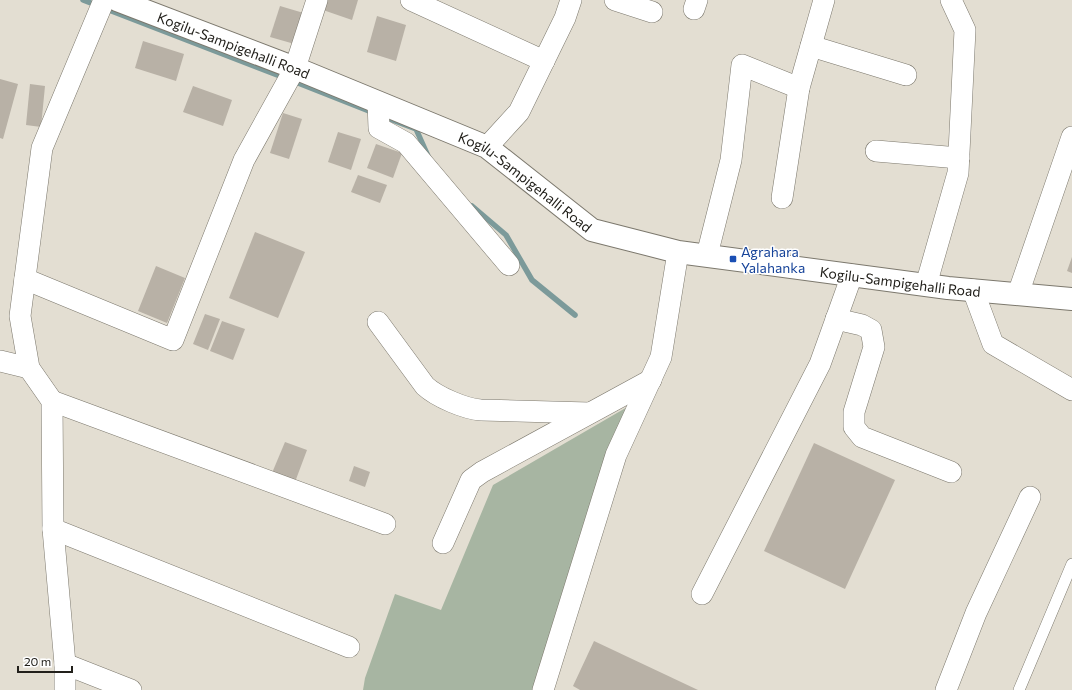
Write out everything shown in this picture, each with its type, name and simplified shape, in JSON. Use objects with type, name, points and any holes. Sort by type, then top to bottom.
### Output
[{"type":"street","points":[[65,690],[65,664],[53,529],[52,401],[29,368],[20,316],[42,148],[104,0]]},
{"type":"street","name":"Kogilu-Sampigehalli Road","points":[[117,0],[295,68],[487,147],[592,230],[678,252],[926,285],[1072,299]]},
{"type":"street","points":[[25,279],[173,340],[244,160],[295,68],[317,0]]},
{"type":"street","points":[[411,0],[544,61]]},
{"type":"street","points":[[487,147],[519,112],[565,18],[571,0]]},
{"type":"street","points":[[615,0],[652,12]]},
{"type":"street","points":[[782,198],[799,88],[824,0]]},
{"type":"street","points":[[926,285],[958,173],[965,30],[951,0]]},
{"type":"street","points":[[811,46],[906,75]]},
{"type":"street","points":[[707,256],[731,160],[742,65],[799,88]]},
{"type":"street","points":[[378,102],[379,128],[406,142],[509,265]]},
{"type":"street","points":[[1018,294],[1072,137]]},
{"type":"street","points":[[876,151],[959,158]]},
{"type":"street","points":[[543,690],[616,455],[662,357],[678,252]]},
{"type":"street","points":[[702,594],[820,364],[852,275]]},
{"type":"street","points":[[973,290],[993,344],[1072,390]]},
{"type":"street","points":[[836,318],[862,325],[871,330],[874,347],[854,412],[854,427],[862,437],[951,472]]},
{"type":"street","points":[[378,322],[425,386],[465,408],[481,410],[589,413]]},
{"type":"street","points":[[0,361],[29,368]]},
{"type":"street","points":[[443,543],[471,480],[482,472],[651,380]]},
{"type":"street","points":[[52,401],[385,524]]},
{"type":"street","points":[[946,690],[976,613],[1030,497]]},
{"type":"street","points":[[53,529],[348,647]]},
{"type":"street","points":[[65,664],[131,690]]},
{"type":"lane","points":[[1019,690],[1072,564]]},
{"type":"green space","points":[[629,406],[534,690],[363,690],[365,678],[395,594],[441,610],[493,485]]},
{"type":"building","points":[[326,0],[358,0],[352,20],[323,10]]},
{"type":"building","points":[[280,6],[307,14],[298,45],[270,37]]},
{"type":"building","points":[[377,16],[406,25],[396,61],[367,52]]},
{"type":"building","points":[[143,41],[184,54],[176,81],[135,68]]},
{"type":"building","points":[[0,79],[18,84],[3,139],[0,138]]},
{"type":"building","points":[[30,84],[45,86],[41,127],[26,125]]},
{"type":"building","points":[[193,86],[232,100],[223,126],[183,112]]},
{"type":"building","points":[[283,113],[302,119],[289,159],[270,153]]},
{"type":"building","points":[[338,132],[361,139],[351,170],[328,162]]},
{"type":"building","points":[[376,144],[402,153],[393,178],[367,168]]},
{"type":"building","points":[[358,175],[387,185],[380,203],[351,192]]},
{"type":"building","points":[[255,232],[305,252],[278,318],[229,298]]},
{"type":"building","points":[[1072,257],[1072,273],[1067,271]]},
{"type":"building","points":[[156,266],[185,278],[167,323],[138,311]]},
{"type":"building","points":[[205,314],[220,319],[208,350],[193,344]]},
{"type":"building","points":[[222,321],[245,329],[233,360],[210,351]]},
{"type":"building","points":[[285,442],[307,450],[295,482],[272,473]]},
{"type":"building","points":[[814,443],[895,480],[845,589],[764,551]]},
{"type":"building","points":[[354,466],[370,472],[365,487],[349,481]]},
{"type":"building","points":[[594,641],[698,690],[580,690],[573,686]]},
{"type":"waterway","points":[[83,0],[285,78]]},
{"type":"waterway","points":[[293,81],[374,113]]},
{"type":"waterway","points":[[382,116],[416,129],[428,156]]},
{"type":"waterway","points":[[472,206],[506,235],[532,280],[575,315]]},
{"type":"place","name":"Agrahara Yalahanka","points":[[733,259]]}]
